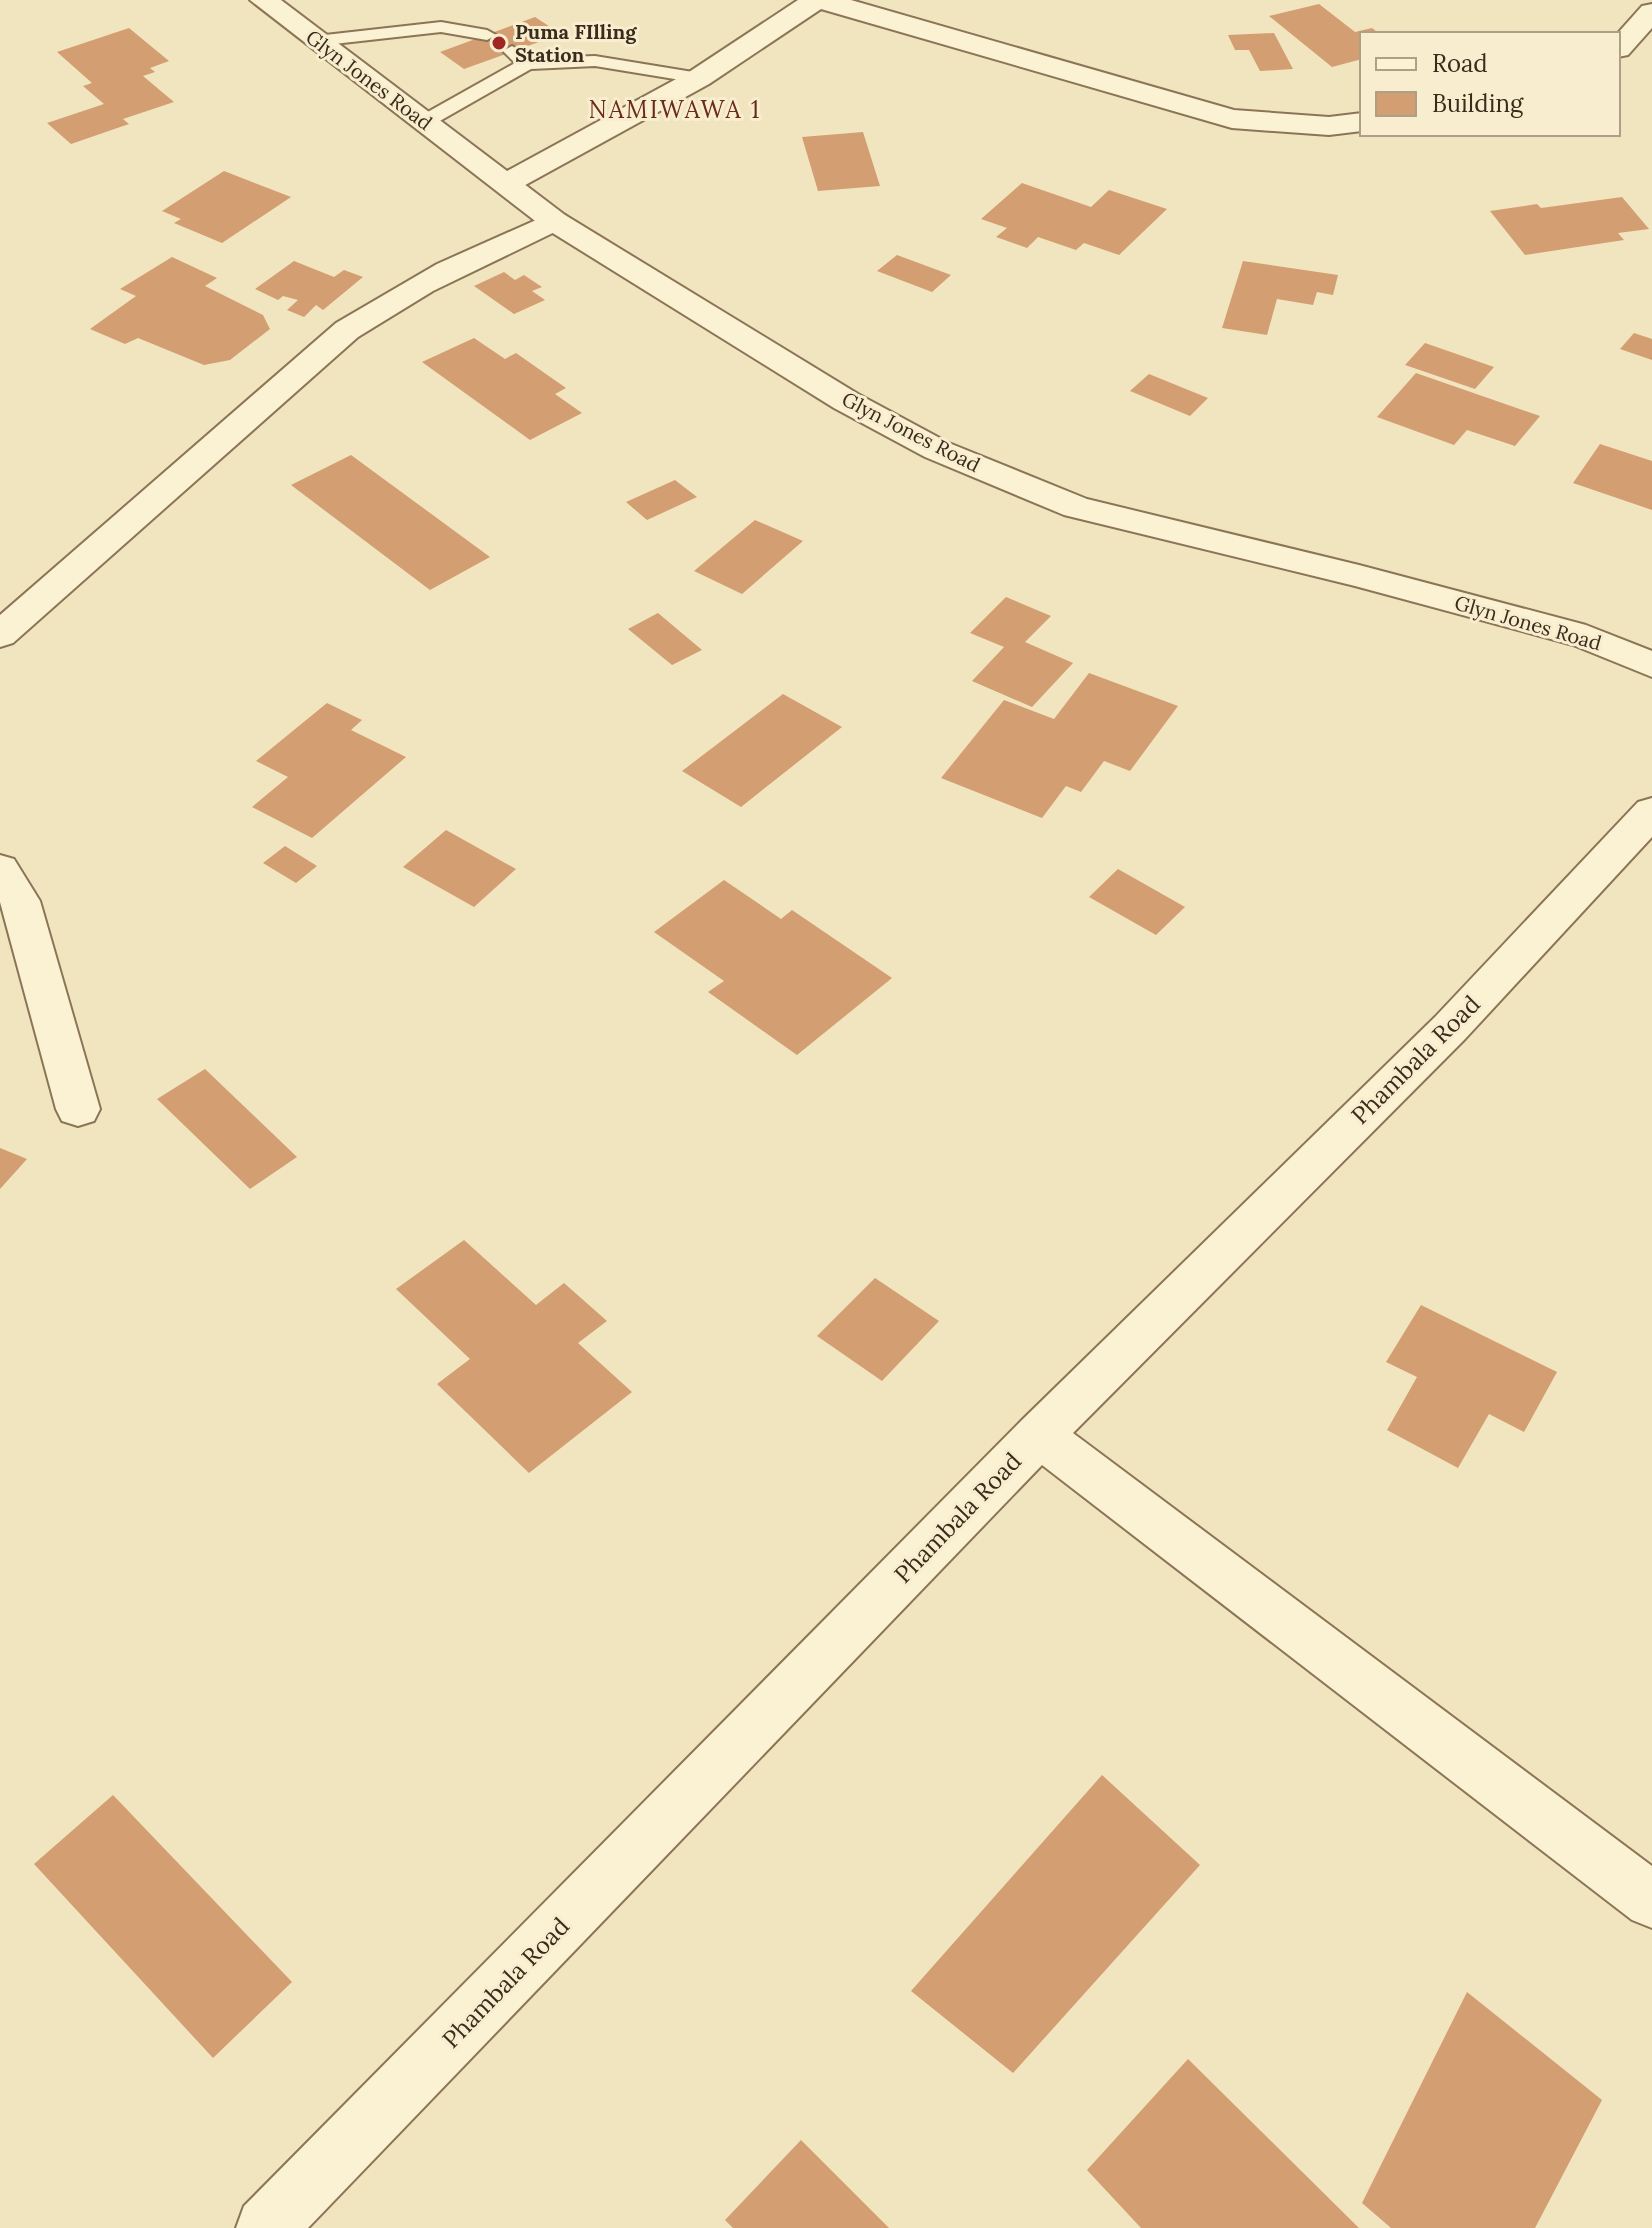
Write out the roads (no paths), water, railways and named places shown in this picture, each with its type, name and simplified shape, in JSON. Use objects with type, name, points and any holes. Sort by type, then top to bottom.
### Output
[{"type":"street","name":"Glyn Jones Road","points":[[264,0],[554,221],[846,401],[937,450],[1076,507],[1359,576],[1586,637],[1652,665]]},
{"type":"street","points":[[507,183],[699,78],[818,0],[1232,119],[1329,126],[1360,122]]},
{"type":"street","points":[[1620,47],[1652,12]]},
{"type":"street","points":[[0,635],[347,330],[383,305],[452,266],[554,221]]},
{"type":"street","name":"Phambala Road","points":[[266,2228],[1039,1435],[1450,1028],[1652,812]]},
{"type":"street","points":[[0,869],[20,901],[78,1109]]},
{"type":"street","points":[[1039,1435],[1652,1900]]},
{"type":"lane","points":[[316,41],[441,27],[487,35]]},
{"type":"lane","points":[[512,51],[527,64]]},
{"type":"lane","points":[[424,122],[527,64],[595,61],[699,78]]},
{"type":"place","name":"Puma FIlling Station","points":[[499,43]]},
{"type":"district","name":"NAMIWAWA 1","points":[[675,110]]}]
